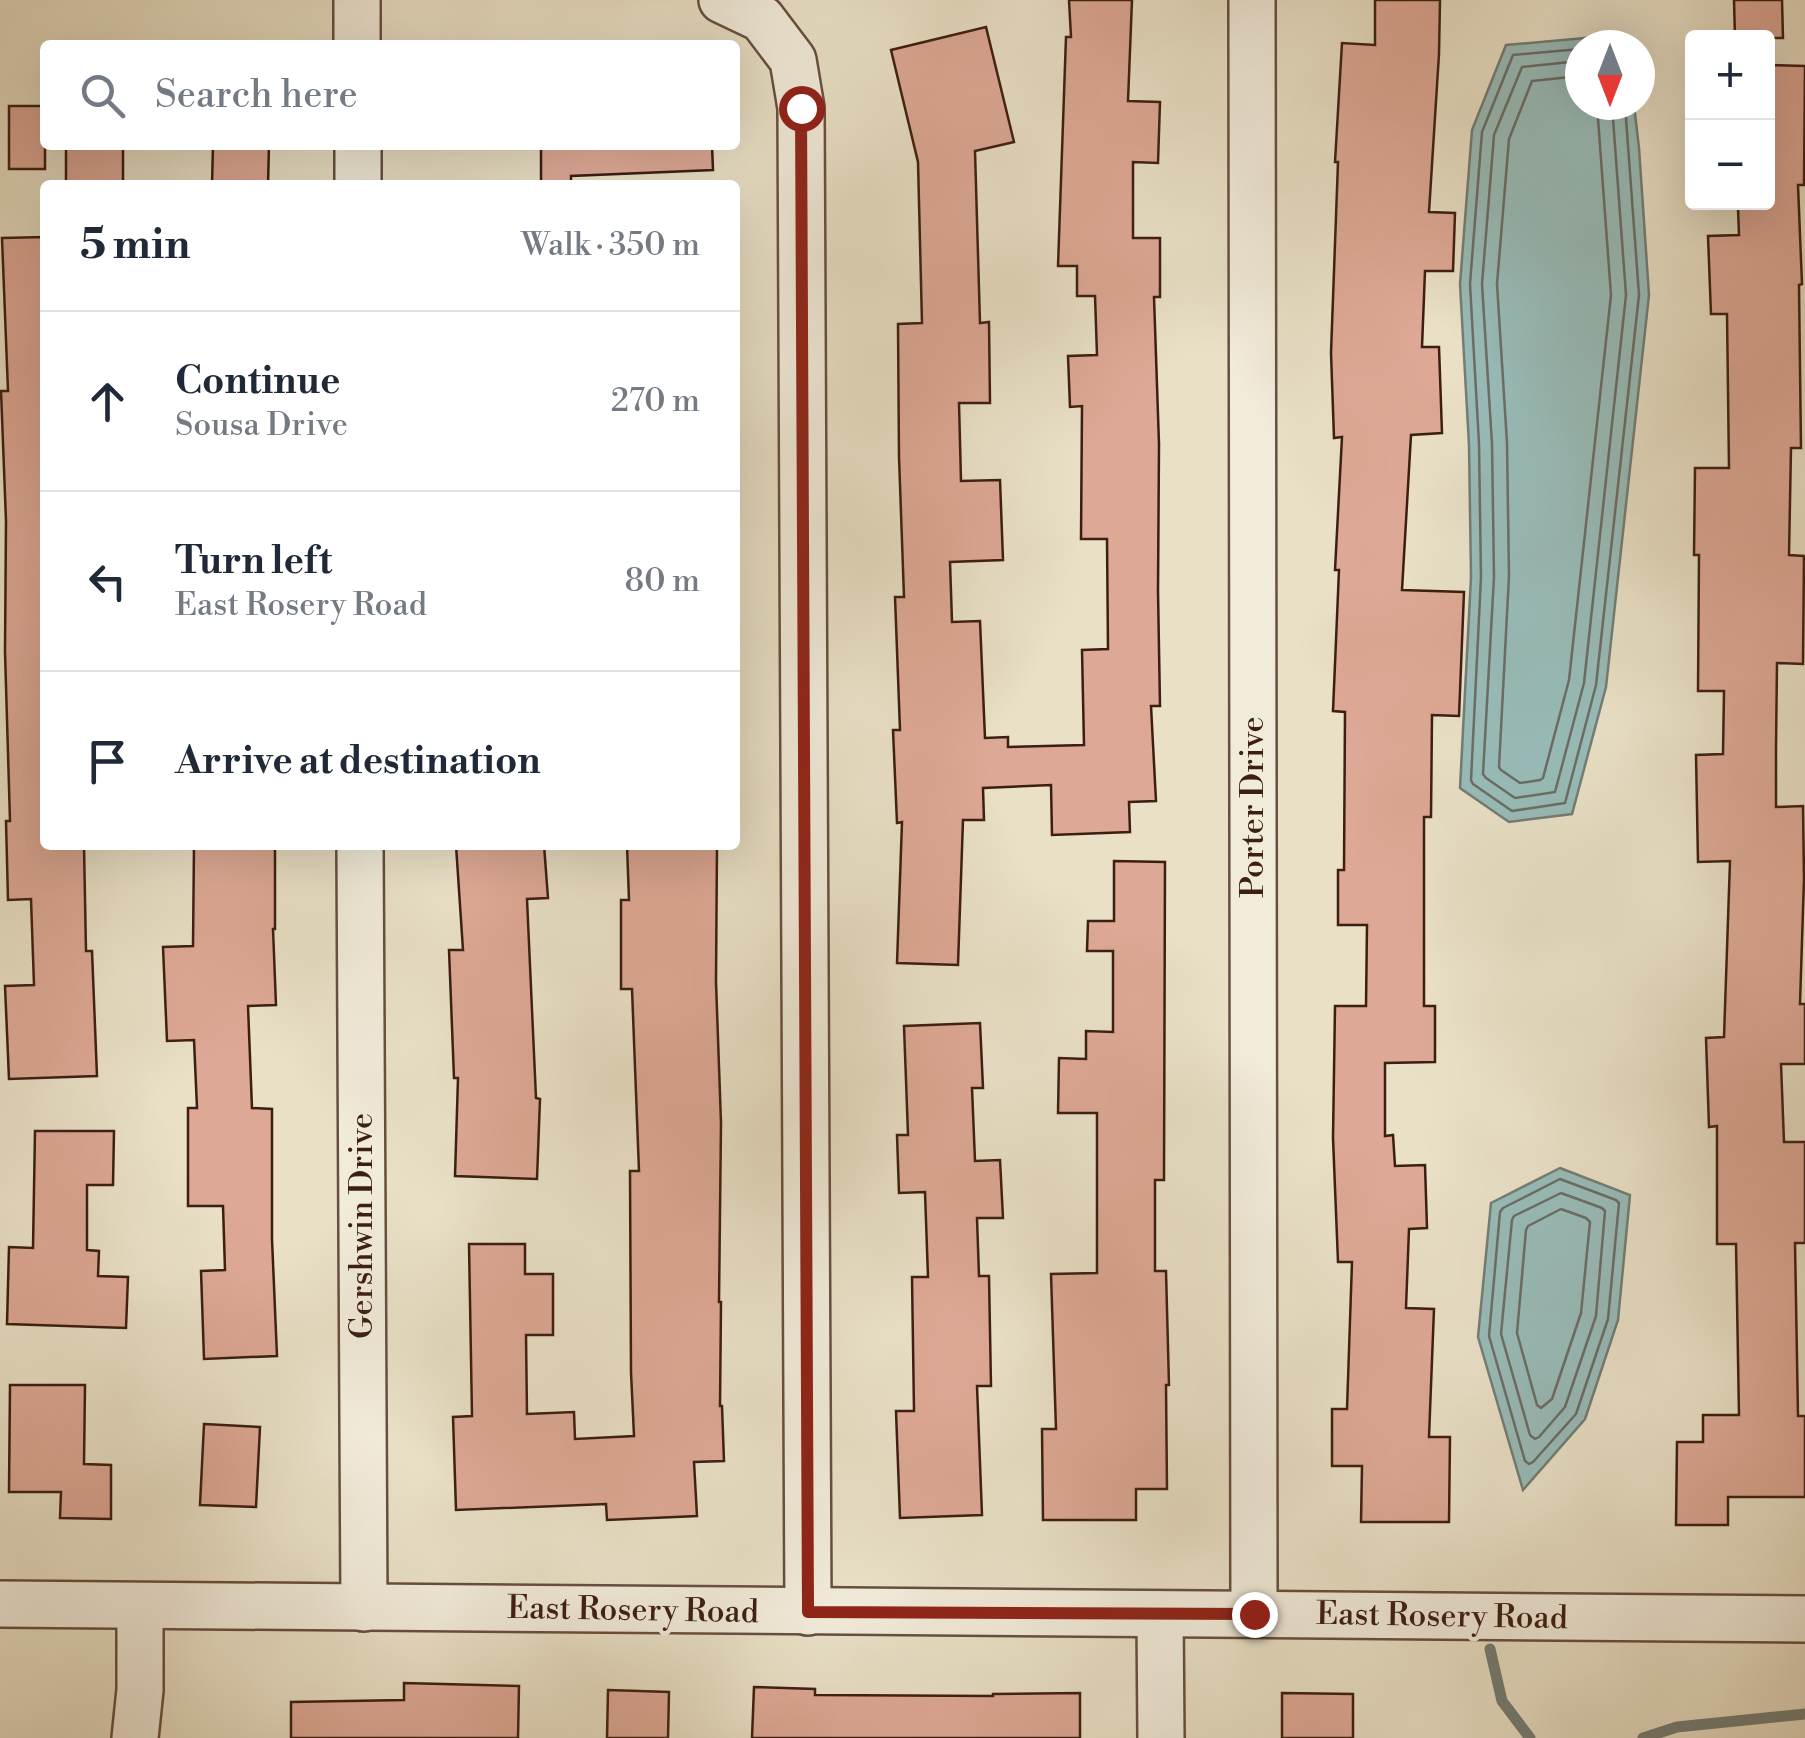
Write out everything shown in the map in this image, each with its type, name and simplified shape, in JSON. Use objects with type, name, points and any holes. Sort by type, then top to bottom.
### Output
[{"type":"street","points":[[357,0],[357,40]]},
{"type":"street","points":[[722,0],[762,19],[793,60],[801,108],[808,1612]]},
{"type":"street","name":"Porter Drive","points":[[1252,0],[1254,1614]]},
{"type":"street","points":[[358,150],[358,180]]},
{"type":"street","name":"Gershwin Drive","points":[[360,850],[364,1608]]},
{"type":"street","name":"East Rosery Road","points":[[0,1604],[1805,1619]]},
{"type":"street","points":[[134,1738],[140,1690],[140,1606]]},
{"type":"street","points":[[1160,1614],[1161,1738]]},
{"type":"water","points":[[1565,40],[1565,120],[1636,120],[1649,295],[1606,687],[1572,814],[1509,822],[1460,788],[1471,577],[1460,284],[1472,130],[1506,45]]},
{"type":"water","points":[[1560,1168],[1630,1195],[1618,1320],[1585,1419],[1523,1490],[1478,1337],[1491,1203]]},
{"type":"building","points":[[1069,0],[1132,0],[1128,101],[1160,102],[1158,163],[1133,162],[1133,238],[1160,238],[1160,297],[1154,297],[1160,706],[1151,706],[1156,801],[1129,802],[1130,832],[1052,835],[1051,785],[983,788],[984,820],[963,820],[958,965],[897,963],[902,822],[897,823],[893,730],[900,730],[895,597],[904,597],[898,324],[922,323],[918,162],[891,50],[986,27],[1014,142],[975,151],[980,323],[989,322],[990,403],[959,403],[961,481],[1000,480],[1003,560],[950,562],[952,622],[980,621],[985,738],[1008,737],[1008,747],[1084,745],[1082,650],[1108,649],[1107,539],[1081,539],[1082,406],[1070,407],[1068,356],[1097,355],[1095,296],[1077,296],[1077,266],[1058,266],[1066,37],[1071,37]]},
{"type":"building","points":[[1375,0],[1440,0],[1429,212],[1455,213],[1453,271],[1425,271],[1422,347],[1439,347],[1442,433],[1411,435],[1402,590],[1464,592],[1459,716],[1432,715],[1431,817],[1424,817],[1424,1006],[1435,1006],[1435,1062],[1385,1063],[1385,1136],[1393,1135],[1395,1166],[1425,1165],[1427,1228],[1409,1229],[1406,1308],[1434,1309],[1429,1437],[1450,1437],[1449,1522],[1361,1522],[1362,1466],[1332,1466],[1332,1409],[1347,1409],[1352,1262],[1338,1262],[1333,1138],[1335,1006],[1366,1006],[1367,925],[1338,925],[1338,870],[1344,870],[1345,712],[1333,711],[1342,437],[1334,438],[1331,353],[1335,162],[1342,43],[1375,45]]},
{"type":"building","points":[[1734,0],[1782,0],[1783,38],[1775,38],[1775,30],[1735,30]]},
{"type":"building","points":[[1775,65],[1805,66],[1804,185],[1798,185],[1801,448],[1791,448],[1789,555],[1804,556],[1803,664],[1777,663],[1776,807],[1803,806],[1800,1004],[1805,1004],[1805,1064],[1781,1064],[1784,1142],[1805,1142],[1805,1243],[1795,1243],[1798,1416],[1805,1416],[1805,1497],[1728,1497],[1728,1525],[1676,1525],[1677,1442],[1703,1442],[1703,1415],[1739,1415],[1736,1244],[1717,1244],[1717,1126],[1709,1127],[1706,1038],[1724,1037],[1730,861],[1698,862],[1696,755],[1723,754],[1724,691],[1698,691],[1699,555],[1694,555],[1695,468],[1729,468],[1727,314],[1711,314],[1708,236],[1739,235],[1738,210],[1775,210]]},
{"type":"building","points":[[9,106],[40,106],[40,150],[45,150],[45,169],[9,169]]},
{"type":"building","points":[[66,150],[123,150],[123,180],[66,180]]},
{"type":"building","points":[[213,150],[269,150],[268,180],[212,180]]},
{"type":"building","points":[[541,150],[712,150],[713,170],[541,180]]},
{"type":"building","points":[[40,237],[40,850],[84,850],[86,951],[92,951],[97,1076],[9,1079],[5,986],[34,985],[31,899],[8,900],[6,521],[1,391],[8,391],[2,238]]},
{"type":"building","points":[[194,850],[275,850],[276,1005],[248,1006],[252,1108],[272,1109],[277,1356],[204,1359],[201,1271],[225,1270],[223,1206],[188,1206],[188,1108],[197,1108],[194,1040],[167,1041],[163,947],[193,946]]},
{"type":"building","points":[[456,850],[544,850],[548,898],[527,899],[536,1098],[540,1099],[537,1179],[455,1176],[458,1078],[454,1078],[449,950],[463,950]]},
{"type":"building","points":[[627,850],[717,850],[720,1406],[724,1461],[694,1462],[697,1516],[607,1520],[606,1504],[456,1510],[453,1417],[472,1416],[469,1244],[525,1244],[525,1274],[553,1274],[553,1335],[526,1335],[527,1414],[574,1412],[575,1439],[634,1436],[630,1171],[639,1171],[632,989],[621,989],[621,900],[629,900]]},
{"type":"building","points":[[1114,861],[1165,862],[1164,1180],[1155,1180],[1155,1271],[1166,1271],[1167,1489],[1136,1489],[1136,1520],[1043,1520],[1042,1429],[1056,1429],[1051,1274],[1097,1273],[1097,1113],[1058,1113],[1059,1058],[1086,1059],[1086,1031],[1113,1032],[1113,951],[1087,951],[1088,921],[1114,921]]},
{"type":"building","points":[[980,1023],[983,1088],[972,1088],[975,1161],[1000,1160],[1003,1218],[977,1218],[979,1276],[989,1276],[991,1386],[977,1386],[982,1515],[900,1518],[896,1411],[914,1411],[912,1277],[928,1277],[925,1192],[899,1193],[897,1135],[908,1135],[904,1026]]},
{"type":"building","points":[[35,1131],[114,1131],[113,1185],[87,1185],[87,1250],[99,1251],[98,1276],[128,1277],[126,1328],[7,1324],[9,1247],[33,1248]]},
{"type":"building","points":[[10,1385],[85,1385],[84,1464],[111,1465],[111,1519],[60,1518],[61,1492],[9,1492]]},
{"type":"building","points":[[204,1424],[260,1427],[256,1507],[200,1505]]},
{"type":"building","points":[[404,1683],[519,1686],[518,1738],[291,1738],[291,1702],[404,1700]]},
{"type":"building","points":[[754,1687],[815,1689],[815,1695],[1080,1693],[1080,1738],[752,1738]]},
{"type":"building","points":[[608,1690],[669,1692],[668,1738],[607,1738]]},
{"type":"building","points":[[1282,1693],[1353,1694],[1353,1738],[1282,1738]]},
{"type":"waterway","points":[[1490,1649],[1502,1701],[1530,1738]]},
{"type":"waterway","points":[[1643,1738],[1677,1727],[1805,1714]]},
{"type":"route","points":[[801,108],[808,1612],[1254,1614]]}]
